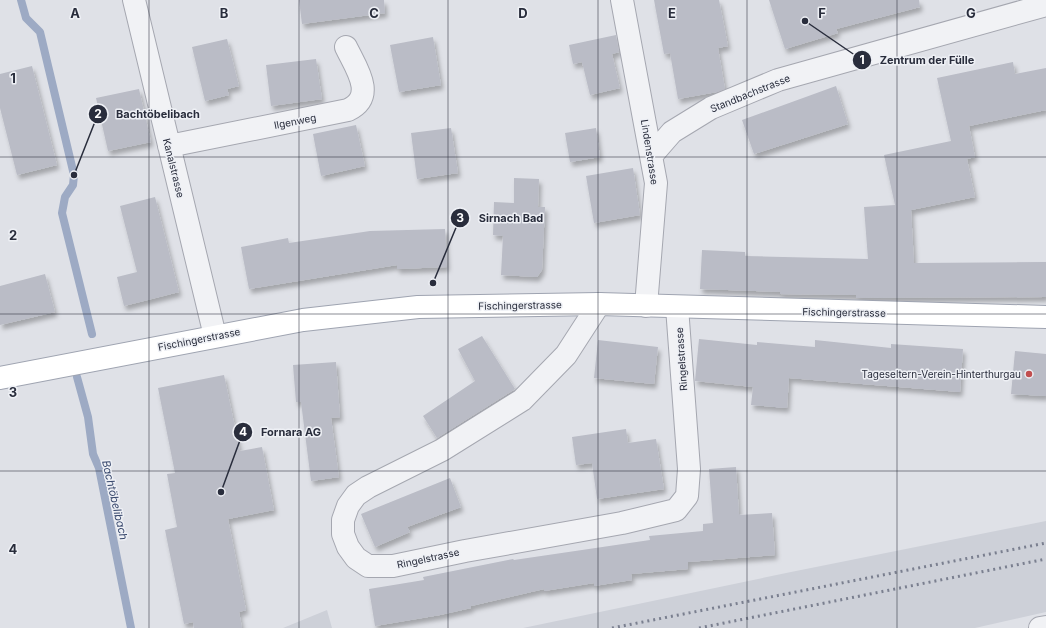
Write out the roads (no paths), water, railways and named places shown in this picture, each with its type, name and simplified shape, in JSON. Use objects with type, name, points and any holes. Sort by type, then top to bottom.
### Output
[{"type":"main road","name":"Fischingerstrasse","points":[[0,378],[303,320],[412,307],[599,304],[1046,317]]},
{"type":"street","name":"Kanalstrasse","points":[[134,0],[215,336]]},
{"type":"street","name":"Lindenstrasse","points":[[622,0],[656,183],[646,306]]},
{"type":"street","name":"Standbachstrasse","points":[[652,155],[672,132],[711,108],[778,80],[1046,5]]},
{"type":"street","name":"Ilgenweg","points":[[168,146],[348,110],[356,106],[364,92],[363,84],[346,47]]},
{"type":"street","name":"Ringelstrasse","points":[[599,304],[566,355],[522,400],[442,450],[368,487],[356,495],[348,506],[344,520],[343,534],[348,547],[356,558],[368,566],[393,566],[465,550],[622,523],[676,510],[687,496],[689,469],[677,307]]},
{"type":"street","points":[[1040,628],[1046,627]]},
{"type":"waterway","name":"Bachtöbelibach","points":[[21,0],[26,18],[40,32],[74,175],[73,185],[65,197],[62,213],[92,334]]},
{"type":"waterway","name":"Bachtöbelibach","points":[[77,377],[88,417],[93,454],[99,468],[131,628]]},
{"type":"railway","points":[[612,628],[1046,543]]},
{"type":"railway","points":[[699,628],[1046,559]]},
{"type":"place","name":"Zentrum der Fülle","points":[[805,21]]},
{"type":"place","name":"Bachtöbelibach","points":[[74,175]]},
{"type":"place","name":"Sirnach Bad","points":[[433,283]]},
{"type":"place","name":"Tageseltern-Verein-Hinterthurgau","points":[[1029,374]]},
{"type":"place","name":"Fornara AG","points":[[221,492]]}]
